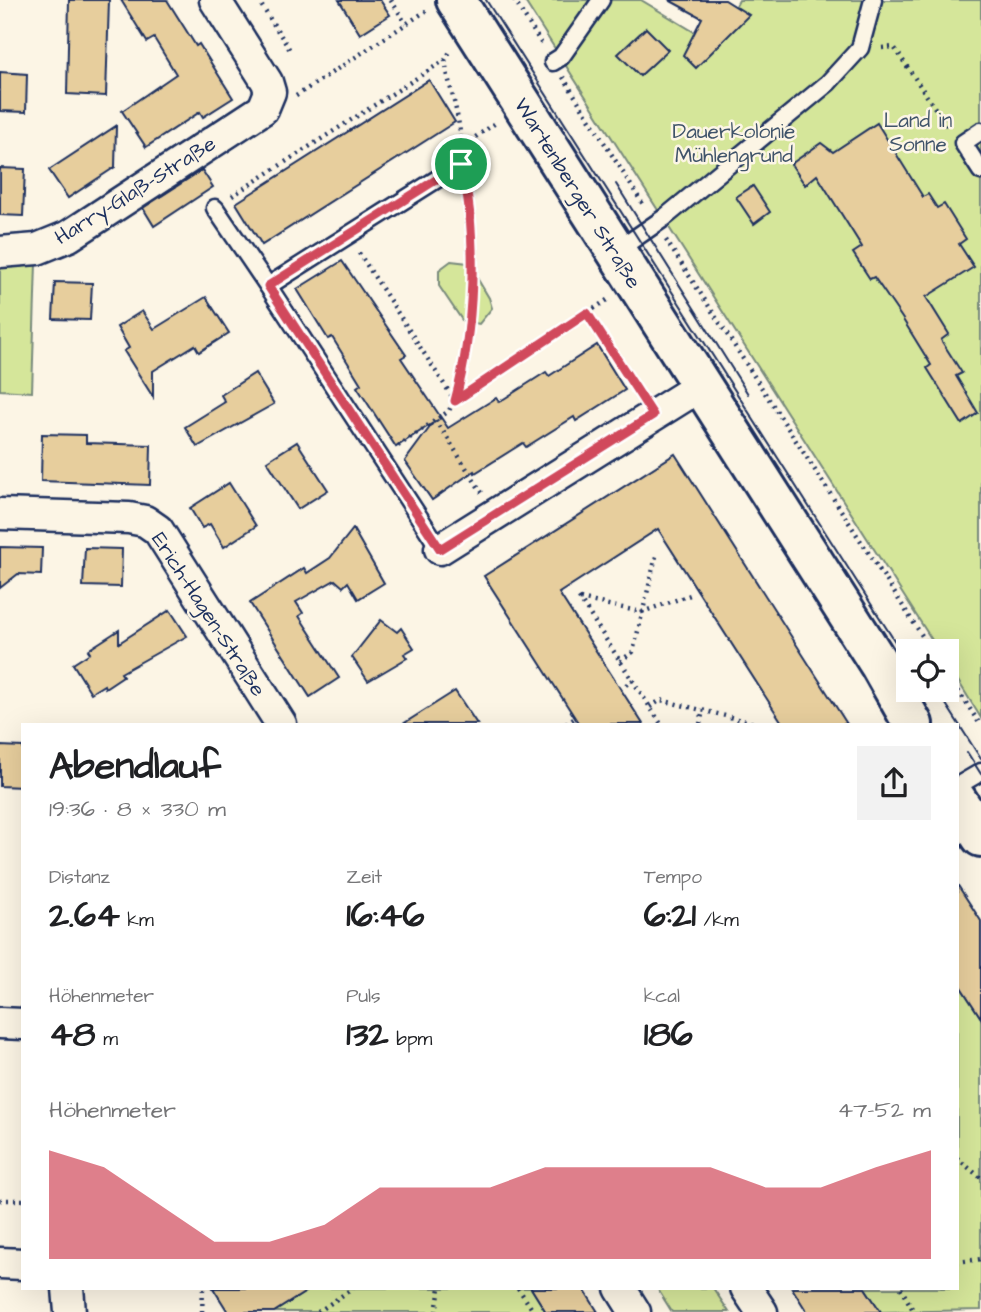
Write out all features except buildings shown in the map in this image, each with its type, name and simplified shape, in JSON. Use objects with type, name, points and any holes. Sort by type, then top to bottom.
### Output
[{"type":"street","points":[[215,0],[267,82],[270,92],[263,108]]},
{"type":"street","name":"Wartenberger Straße","points":[[445,4],[615,252],[702,385],[879,664],[912,723]]},
{"type":"street","name":"Harry-Glaß-Straße","points":[[0,252],[37,249],[69,236],[263,108]]},
{"type":"street","points":[[440,549],[702,385]]},
{"type":"street","name":"Erich-Hagen-Straße","points":[[0,514],[129,519],[145,521],[158,530],[280,723]]},
{"type":"street","points":[[959,803],[981,837]]},
{"type":"street","points":[[0,1023],[21,1024]]},
{"type":"street","points":[[0,1263],[21,1264]]},
{"type":"street","points":[[68,1290],[70,1312]]},
{"type":"street","points":[[621,1290],[635,1312]]},
{"type":"street","points":[[748,1290],[762,1312]]},
{"type":"lane","points":[[553,62],[561,57],[601,0]]},
{"type":"lane","points":[[615,252],[656,224],[828,83],[860,48],[873,0]]},
{"type":"lane","points":[[981,131],[963,143],[981,171]]},
{"type":"lane","points":[[268,286],[348,235],[461,156]]},
{"type":"lane","points":[[215,208],[440,549]]},
{"type":"lane","points":[[959,785],[981,772]]},
{"type":"path","points":[[258,0],[290,50]]},
{"type":"path","points":[[391,0],[406,24]]},
{"type":"path","points":[[514,0],[924,639]]},
{"type":"path","points":[[263,108],[287,102],[406,24],[445,4]]},
{"type":"path","points":[[380,459],[449,411],[455,401],[471,292],[471,252],[460,126],[449,87],[446,60],[454,43]]},
{"type":"path","points":[[860,48],[894,47],[957,141],[963,143]]},
{"type":"path","points":[[215,208],[446,60]]},
{"type":"path","points":[[461,156],[503,118]]},
{"type":"path","points":[[348,235],[455,401]]},
{"type":"path","points":[[455,401],[617,294]]},
{"type":"path","points":[[587,313],[653,415]]},
{"type":"path","points":[[436,420],[495,514]]},
{"type":"path","points":[[620,661],[633,652],[657,552]]},
{"type":"path","points":[[660,723],[579,598],[642,612],[690,594]]},
{"type":"path","points":[[620,689],[632,680]]},
{"type":"path","points":[[959,692],[981,726]]},
{"type":"path","points":[[650,707],[661,700],[754,723]]},
{"type":"path","points":[[700,723],[703,710]]},
{"type":"path","points":[[568,723],[575,718]]},
{"type":"path","points":[[959,1160],[981,1178]]},
{"type":"path","points":[[0,1200],[21,1200]]},
{"type":"path","points":[[959,1262],[981,1259]]},
{"type":"path","points":[[202,1312],[203,1290]]},
{"type":"path","points":[[318,1312],[350,1290]]},
{"type":"path","points":[[436,1312],[440,1290]]},
{"type":"path","points":[[519,1290],[534,1312]]},
{"type":"path","points":[[902,1290],[914,1312]]},
{"type":"green space","name":"Dauerkolonie Mühlengrund","points":[[524,0],[641,0],[716,45],[739,0],[981,0],[981,718],[959,682],[959,639],[931,639]]},
{"type":"green space","points":[[451,261],[468,263],[489,298],[492,308],[479,324],[462,320],[439,286],[439,270]]},
{"type":"green space","points":[[36,263],[32,392],[0,390],[0,266]]},
{"type":"green space","points":[[959,984],[981,1018],[981,1310],[881,1312],[866,1290],[959,1290]]},
{"type":"green space","points":[[309,1290],[532,1290],[546,1312],[274,1312]]},
{"type":"green space","points":[[658,1290],[714,1290],[729,1312],[672,1312]]},
{"type":"tram line","points":[[486,0],[896,643]]},
{"type":"tram line","points":[[616,184],[748,394]]},
{"type":"tram line","points":[[945,702],[958,723]]},
{"type":"tram line","points":[[959,724],[981,759]]},
{"type":"tram line","points":[[967,752],[981,774]]},
{"type":"route","points":[[461,164],[471,252],[471,292],[455,401],[587,313],[622,371],[629,375],[653,415],[440,549],[268,286],[461,164]]},
{"type":"park label","name":"Land in Sonne","points":[[918,132]]}]
